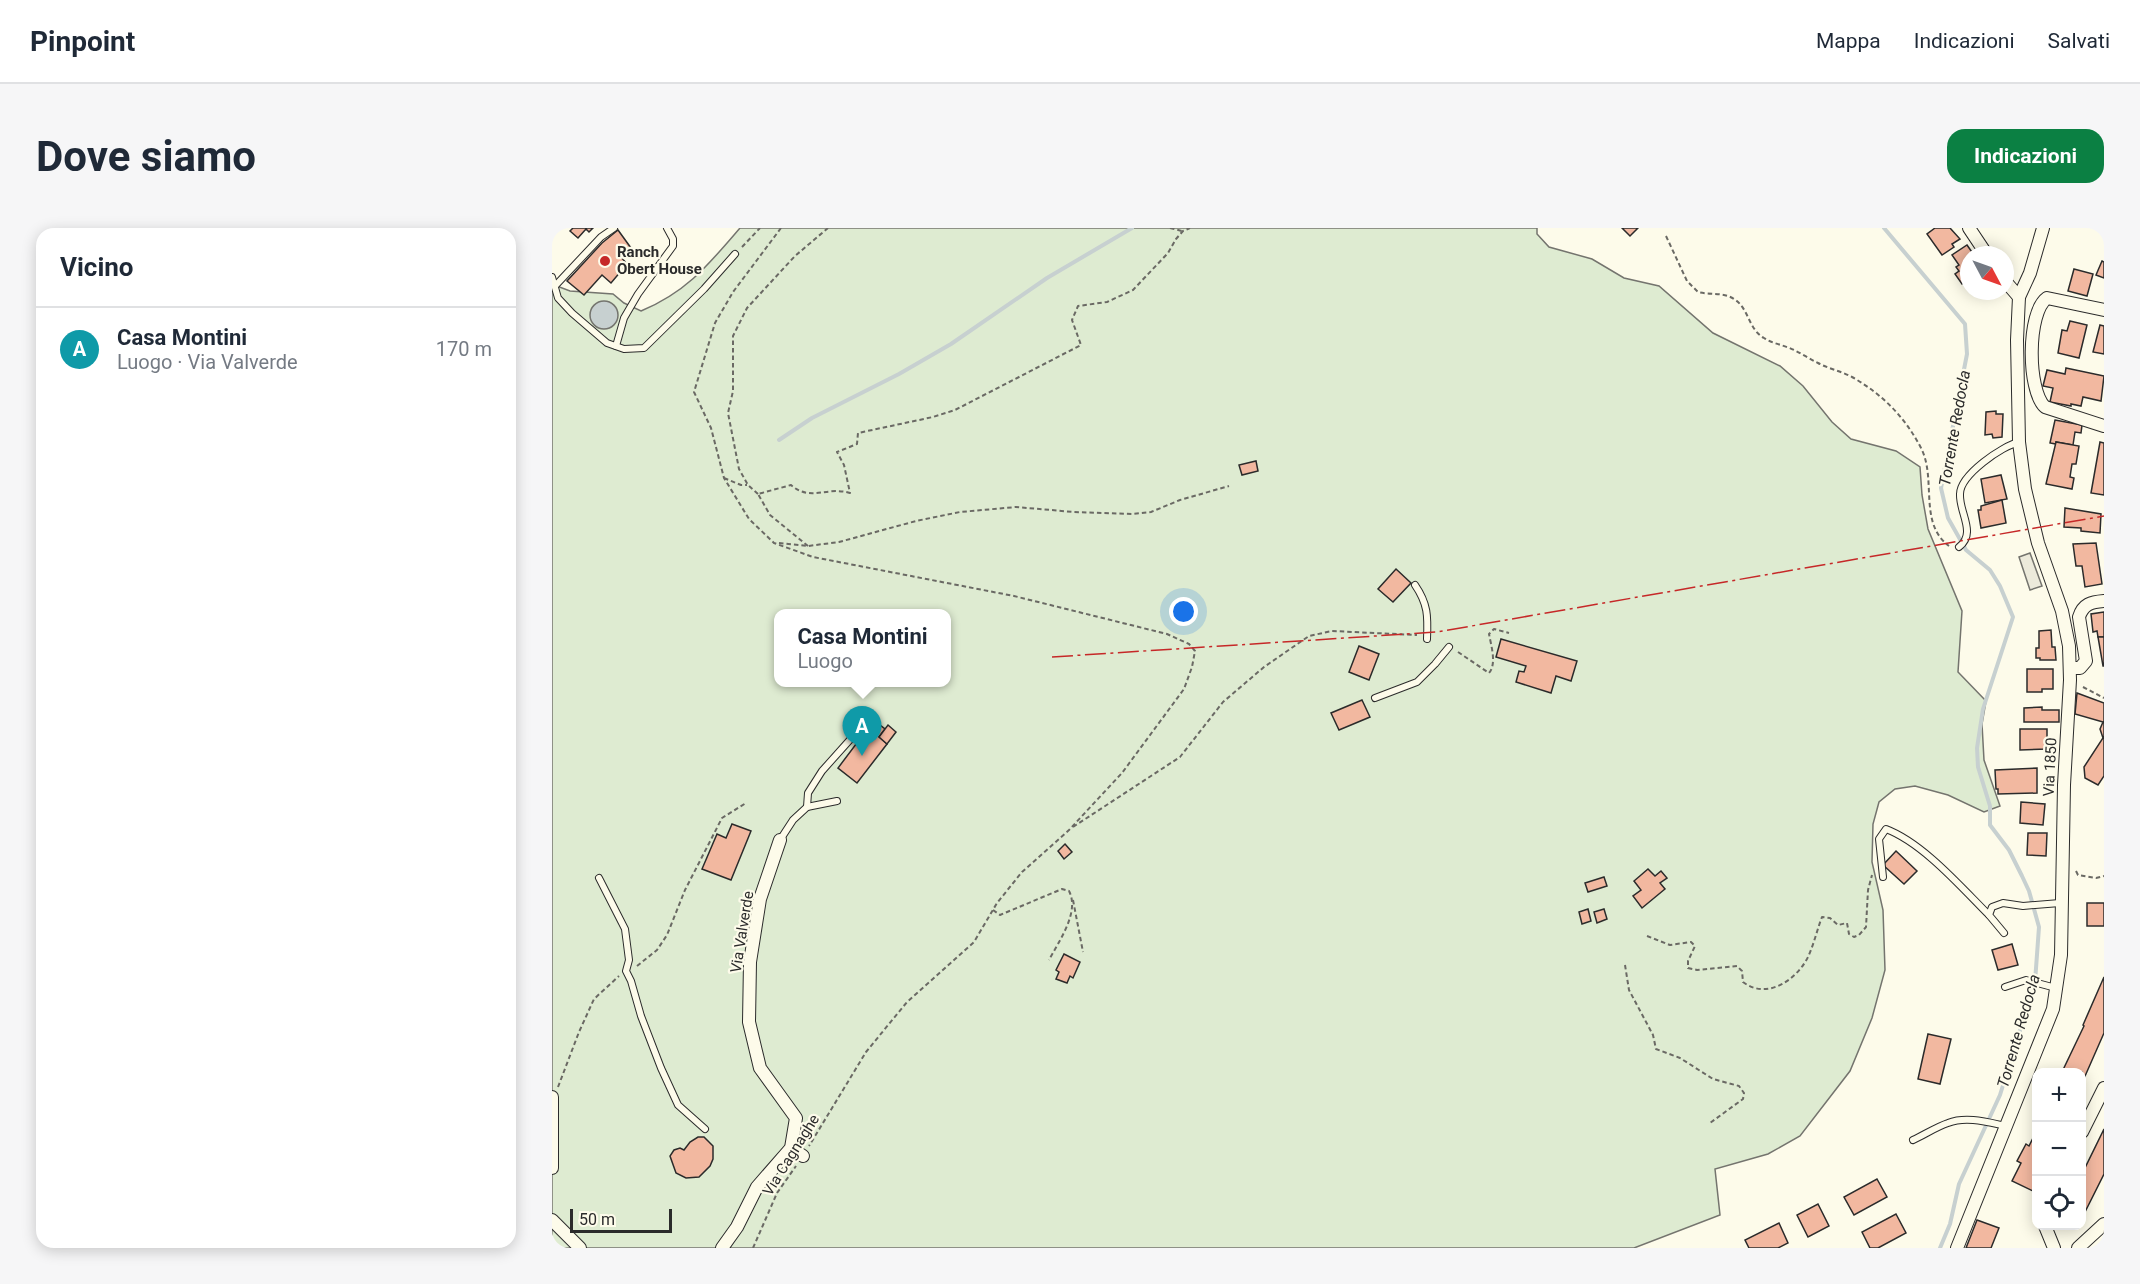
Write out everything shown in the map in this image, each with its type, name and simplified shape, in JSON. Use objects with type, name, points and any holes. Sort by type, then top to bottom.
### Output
[{"type":"street","points":[[1969,228],[1981,246]]},
{"type":"street","points":[[2014,291],[2019,297],[2030,273],[2043,228]]},
{"type":"street","name":"Via 1850","points":[[1957,1248],[2002,1125],[2053,1009],[2058,988],[2061,955],[2060,903],[2070,674],[2069,646],[2062,611],[2038,543],[2025,489],[2019,442],[2019,297]]},
{"type":"street","points":[[2104,310],[2047,298],[2041,303],[2032,340],[2033,383],[2038,402],[2044,407],[2067,416],[2104,426]]},
{"type":"street","points":[[2018,338],[2032,340]]},
{"type":"street","points":[[2070,674],[2086,661],[2079,617],[2081,612],[2084,606],[2091,602],[2104,601]]},
{"type":"street","name":"Via Valverde","points":[[780,840],[760,899],[750,962],[749,1022],[760,1068],[796,1118],[791,1148]]},
{"type":"street","points":[[2086,1124],[2104,1088]]},
{"type":"street","points":[[552,1097],[552,1168]]},
{"type":"street","points":[[722,1248],[737,1227],[758,1187],[791,1148],[803,1156]]},
{"type":"street","points":[[552,1220],[580,1248]]},
{"type":"street","points":[[2078,1248],[2104,1224]]},
{"type":"street","points":[[2047,1230],[2054,1248]]},
{"type":"lane","points":[[555,286],[601,237],[614,228]]},
{"type":"lane","points":[[616,346],[624,318],[638,294],[673,246],[673,239],[667,228]]},
{"type":"lane","points":[[552,277],[558,298],[607,344],[624,349],[644,348],[704,289],[735,254]]},
{"type":"lane","points":[[1959,547],[1968,535],[1960,495],[1961,485],[1983,462],[2019,442]]},
{"type":"lane","points":[[1415,585],[1425,599],[1428,620],[1427,639]]},
{"type":"lane","points":[[1375,698],[1417,682],[1449,647]]},
{"type":"lane","points":[[807,807],[808,793],[822,771],[856,733]]},
{"type":"lane","points":[[780,840],[793,820],[807,807],[837,801]]},
{"type":"lane","points":[[1883,877],[1879,839],[1886,829],[1901,835],[1946,872],[2004,933]]},
{"type":"lane","points":[[598,879],[625,929],[629,960],[626,972],[631,981],[641,1016],[678,1105],[705,1129]]},
{"type":"lane","points":[[1989,915],[1992,907],[2004,903],[2023,906],[2060,903]]},
{"type":"lane","points":[[2005,987],[2026,980],[2058,988]]},
{"type":"lane","points":[[1913,1140],[1948,1123],[1977,1120],[2002,1125]]},
{"type":"path","points":[[735,254],[760,228]]},
{"type":"path","points":[[781,228],[733,292],[715,323],[694,392],[711,428],[724,478],[749,519],[774,543],[813,557],[1014,596],[1167,634],[1189,644],[1195,651],[1184,689],[1122,773],[1069,830]]},
{"type":"path","points":[[808,546],[770,515],[758,494],[748,485],[739,469],[728,413],[733,391],[733,336],[747,308],[795,256],[828,228]]},
{"type":"path","points":[[1170,228],[1183,231]]},
{"type":"path","points":[[758,494],[791,485],[798,491],[811,495],[835,490],[850,493],[844,465],[837,452],[857,444],[858,433],[955,410],[1081,345],[1072,320],[1078,306],[1107,302],[1133,290],[1168,253],[1183,231],[1190,228]]},
{"type":"path","points":[[1666,236],[1687,280],[1698,292],[1722,294],[1734,299],[1742,306],[1752,328],[1764,339],[1793,349],[1818,363],[1850,376],[1876,393],[1897,411],[1927,461],[1932,523],[1941,540],[1950,547],[1959,547]]},
{"type":"path","points":[[724,478],[741,486],[748,485]]},
{"type":"path","points":[[774,543],[808,546],[839,542],[916,521],[960,512],[1016,507],[1074,512],[1132,514],[1151,512],[1180,500],[1229,486]]},
{"type":"path","points":[[1449,647],[1489,673],[1493,663],[1488,634],[1494,629],[1509,633]]},
{"type":"path","points":[[1069,830],[1180,757],[1222,702],[1264,667],[1309,636],[1332,631],[1414,635],[1427,639]]},
{"type":"path","points":[[2070,674],[2104,698]]},
{"type":"path","points":[[552,1104],[594,999],[618,976],[642,963],[657,950],[667,935],[685,890],[722,818],[746,803]]},
{"type":"path","name":"Via Cagnaghe","points":[[753,1248],[777,1193],[803,1156],[866,1052],[907,1002],[974,942],[993,910],[1022,872],[1069,830]]},
{"type":"path","points":[[1647,936],[1670,945],[1692,942],[1695,946],[1688,961],[1688,968],[1697,970],[1737,966],[1742,971],[1743,982],[1750,987],[1772,989],[1796,975],[1808,957],[1822,917],[1830,918],[1838,925],[1847,923],[1849,934],[1854,937],[1866,927],[1868,890],[1880,849]]},
{"type":"path","points":[[2062,857],[2071,861],[2078,875],[2096,878],[2104,876]]},
{"type":"path","points":[[993,910],[1000,915],[1062,889],[1070,891],[1083,952]]},
{"type":"path","points":[[1049,960],[1070,916],[1073,898]]},
{"type":"path","points":[[1625,965],[1629,990],[1653,1035],[1656,1049],[1680,1058],[1713,1079],[1739,1086],[1744,1093],[1743,1099],[1710,1123]]},
{"type":"green space","points":[[740,228],[1537,228],[1537,234],[1549,247],[1592,259],[1624,278],[1659,286],[1713,333],[1780,366],[1803,386],[1832,422],[1851,439],[1896,451],[1920,467],[1928,529],[1962,611],[1958,672],[1986,701],[1982,724],[1984,760],[2000,806],[1984,812],[1948,795],[1915,786],[1895,789],[1879,802],[1873,824],[1872,862],[1883,910],[1885,970],[1872,1018],[1850,1071],[1800,1136],[1768,1154],[1715,1169],[1720,1215],[1634,1248],[552,1248],[552,278],[554,285],[570,291],[613,294],[624,303],[641,311],[672,295],[707,265]]},
{"type":"shaded area","points":[[604,301],[614,305],[618,315],[614,325],[604,329],[594,325],[590,315],[594,305]]},
{"type":"shaded area","points":[[2030,553],[2042,586],[2030,590],[2019,557]]},
{"type":"building","points":[[573,228],[593,228],[589,232],[586,229],[578,238],[570,231]]},
{"type":"building","points":[[1622,228],[1638,228],[1630,236]]},
{"type":"building","points":[[1935,228],[1950,228],[1960,239],[1952,244],[1954,247],[1942,255],[1927,234]]},
{"type":"building","name":"Ranch Obert House","points":[[618,230],[631,248],[621,257],[627,264],[611,283],[602,275],[584,295],[567,281],[602,243]]},
{"type":"building","points":[[1960,250],[1960,281],[1955,274],[1959,271],[1956,267],[1959,265],[1952,255]]},
{"type":"building","points":[[2102,261],[2104,262],[2104,278],[2096,275]]},
{"type":"building","points":[[2074,269],[2093,274],[2087,296],[2068,291]]},
{"type":"building","points":[[2070,321],[2087,325],[2079,358],[2058,353],[2062,330],[2067,331]]},
{"type":"building","points":[[2100,325],[2104,326],[2104,354],[2093,352]]},
{"type":"building","points":[[2066,368],[2104,376],[2101,401],[2083,397],[2081,406],[2050,402],[2053,388],[2043,386],[2047,370],[2065,374]]},
{"type":"building","points":[[1996,411],[1996,414],[2003,414],[2002,437],[1993,438],[1992,434],[1985,435],[1986,412]]},
{"type":"building","points":[[2055,420],[2082,425],[2081,433],[2075,432],[2073,445],[2050,443]]},
{"type":"building","points":[[2056,442],[2079,446],[2076,464],[2072,464],[2070,477],[2074,478],[2072,489],[2046,484]]},
{"type":"building","points":[[2100,442],[2104,443],[2104,495],[2091,493]]},
{"type":"building","points":[[1256,461],[1258,471],[1242,475],[1239,465]]},
{"type":"building","points":[[2001,475],[2007,499],[1985,503],[1981,479]]},
{"type":"building","points":[[2002,500],[2006,523],[1981,528],[1978,510],[1981,510],[1981,506]]},
{"type":"building","points":[[2065,508],[2101,514],[2100,533],[2081,531],[2081,528],[2064,527]]},
{"type":"building","points":[[2096,543],[2102,584],[2085,587],[2082,566],[2076,566],[2073,544]]},
{"type":"building","points":[[1396,569],[1411,583],[1393,602],[1378,589]]},
{"type":"building","points":[[2104,612],[2104,637],[2098,637],[2097,631],[2093,632],[2091,614]]},
{"type":"building","points":[[2051,630],[2052,647],[2055,647],[2056,660],[2040,660],[2036,658],[2036,648],[2039,648],[2039,631]]},
{"type":"building","points":[[2098,637],[2104,637],[2104,666],[2103,666]]},
{"type":"building","points":[[1501,639],[1577,661],[1571,681],[1556,676],[1551,693],[1516,682],[1519,671],[1524,672],[1526,666],[1496,657]]},
{"type":"building","points":[[1359,646],[1379,654],[1369,680],[1349,672]]},
{"type":"building","points":[[2027,669],[2053,669],[2053,689],[2027,692]]},
{"type":"building","points":[[2077,693],[2104,703],[2104,776],[2098,785],[2085,778],[2084,767],[2103,738],[2100,729],[2103,722],[2075,714]]},
{"type":"building","points":[[1362,700],[1370,717],[1339,730],[1331,713]]},
{"type":"building","points":[[2042,707],[2042,710],[2059,710],[2059,722],[2024,722],[2024,708]]},
{"type":"building","points":[[858,708],[885,729],[879,737],[887,744],[857,783],[838,768],[866,731],[849,719]]},
{"type":"building","points":[[888,725],[896,732],[887,744],[879,737]]},
{"type":"building","points":[[2020,729],[2047,729],[2047,749],[2020,750]]},
{"type":"building","points":[[2037,768],[2037,793],[1998,794],[1995,770]]},
{"type":"building","points":[[2021,802],[2045,804],[2043,825],[2020,823]]},
{"type":"building","points":[[732,824],[751,831],[731,880],[702,869],[717,834],[726,838]]},
{"type":"building","points":[[2028,833],[2047,833],[2046,856],[2027,855]]},
{"type":"building","points":[[1065,844],[1072,852],[1064,859],[1058,851]]},
{"type":"building","points":[[1896,851],[1917,871],[1904,884],[1883,865]]},
{"type":"building","points":[[1648,869],[1655,876],[1661,871],[1667,878],[1660,883],[1665,889],[1642,908],[1633,896],[1641,890],[1634,881]]},
{"type":"building","points":[[1604,877],[1607,886],[1588,892],[1585,883]]},
{"type":"building","points":[[2087,903],[2104,903],[2104,926],[2087,926]]},
{"type":"building","points":[[1588,909],[1591,921],[1582,924],[1579,912]]},
{"type":"building","points":[[1604,909],[1607,919],[1597,923],[1594,912]]},
{"type":"building","points":[[2012,944],[2018,965],[1998,970],[1992,950]]},
{"type":"building","points":[[1064,954],[1080,962],[1073,978],[1070,976],[1067,983],[1056,979],[1059,972],[1056,970]]},
{"type":"building","points":[[2104,977],[2104,1033],[2086,1074],[2086,1068],[2064,1068]]},
{"type":"building","points":[[1928,1034],[1951,1039],[1940,1084],[1918,1079]]},
{"type":"building","points":[[2104,1129],[2104,1174],[2086,1210],[2086,1176],[2086,1166]]},
{"type":"building","points":[[698,1137],[704,1137],[713,1146],[713,1159],[710,1166],[699,1177],[686,1178],[676,1173],[670,1156],[674,1150],[680,1148],[684,1150]]},
{"type":"building","points":[[2032,1140],[2032,1191],[2012,1181],[2021,1163],[2017,1161],[2026,1144],[2029,1146]]},
{"type":"building","points":[[1877,1179],[1887,1197],[1854,1215],[1844,1197]]},
{"type":"building","points":[[1818,1204],[1829,1226],[1808,1237],[1797,1215]]},
{"type":"building","points":[[1896,1214],[1906,1233],[1878,1248],[1870,1248],[1862,1232]]},
{"type":"building","points":[[1977,1220],[1999,1228],[1991,1248],[1966,1248]]},
{"type":"building","points":[[1779,1223],[1788,1243],[1778,1248],[1749,1248],[1745,1240]]},
{"type":"waterway","points":[[779,440],[812,418],[899,374],[951,344],[1047,278],[1132,228]]},
{"type":"waterway","name":"Torrente Redocla","points":[[1884,228],[1965,324],[1967,354],[1941,488],[1948,518],[1966,550],[1990,570],[2000,586],[2013,617],[1983,709],[1977,748],[1978,767],[1990,806],[1990,825],[2009,850],[2022,876],[2029,891],[2039,927],[2035,982],[2000,1095],[1959,1184],[1950,1224],[1940,1248]]},
{"type":"power","points":[[1052,657],[1437,632],[2104,516]]},
{"type":"place","name":"Ranch Obert House","points":[[605,261]]},
{"type":"place","name":"Casa Montini","points":[[862,756]]}]
